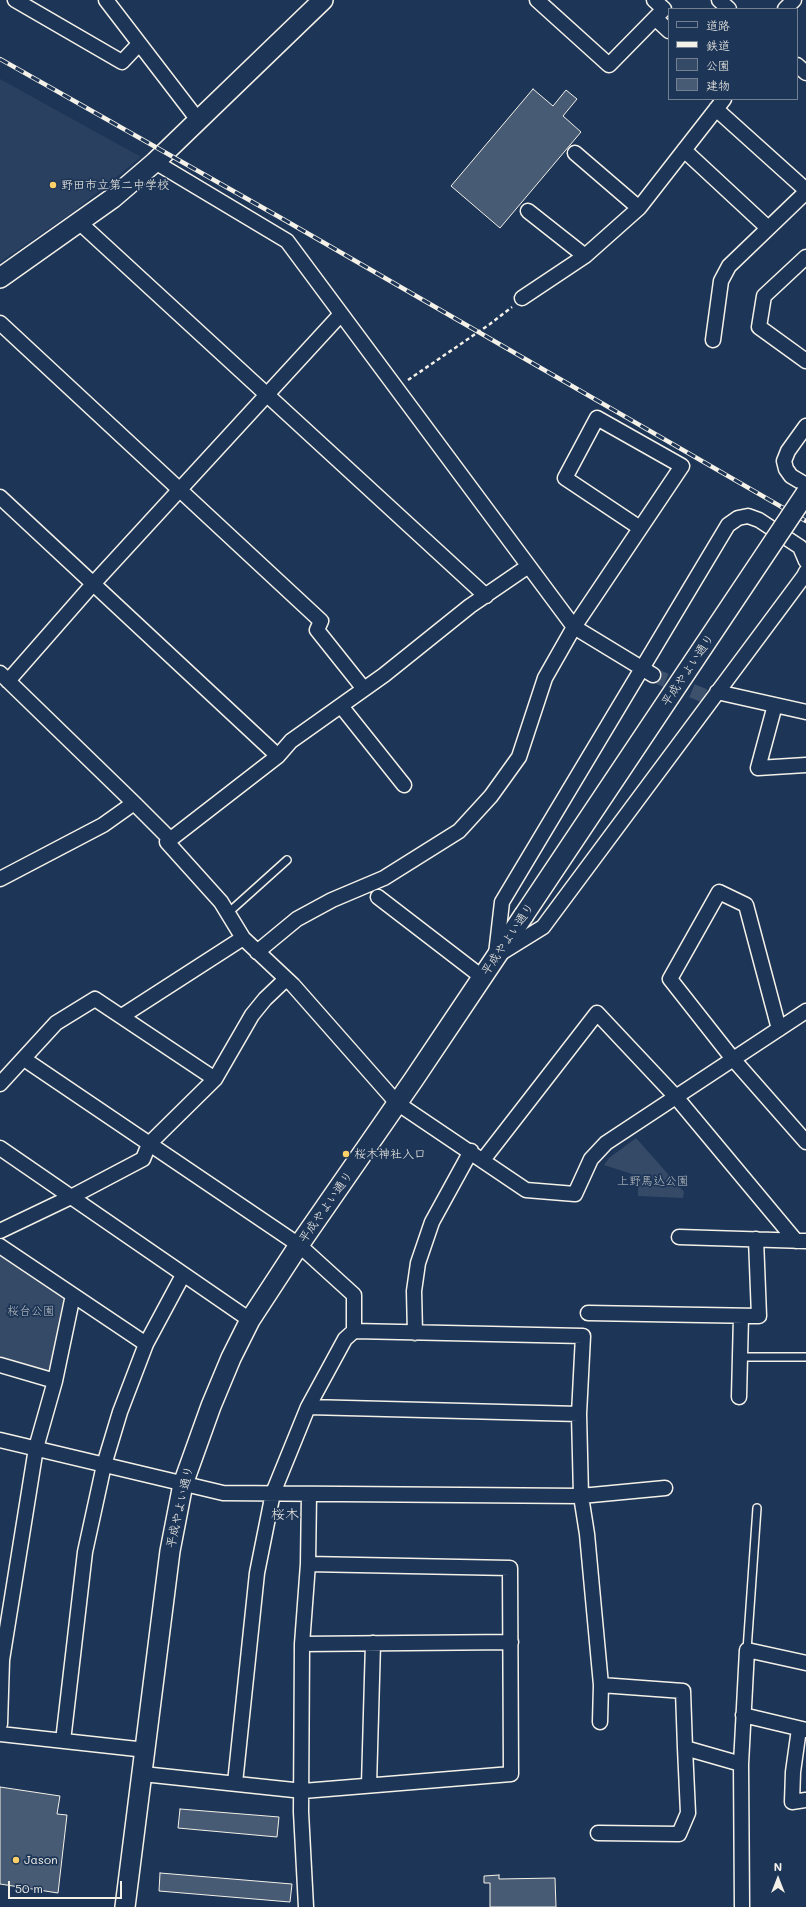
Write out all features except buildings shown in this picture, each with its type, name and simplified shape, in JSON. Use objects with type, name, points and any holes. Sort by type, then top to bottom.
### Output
[{"type":"street","points":[[16,0],[122,62],[139,44]]},
{"type":"street","points":[[106,0],[198,120]]},
{"type":"street","points":[[0,278],[80,223],[113,198],[154,162],[323,0]]},
{"type":"street","points":[[537,0],[609,65],[664,9],[654,0]]},
{"type":"street","points":[[719,0],[728,8]]},
{"type":"street","points":[[786,8],[794,0]]},
{"type":"street","points":[[655,18],[668,30]]},
{"type":"street","points":[[798,66],[806,73]]},
{"type":"street","points":[[522,298],[585,256],[639,208],[720,104],[806,191],[729,266],[721,281],[713,340]]},
{"type":"street","points":[[684,150],[768,228]]},
{"type":"street","points":[[574,153],[639,208]]},
{"type":"street","points":[[154,162],[287,241],[527,567],[574,627],[648,671]]},
{"type":"street","points":[[528,211],[585,256]]},
{"type":"street","points":[[80,223],[486,596]]},
{"type":"street","points":[[806,257],[764,296],[760,327],[806,361]]},
{"type":"street","points":[[170,840],[4,677],[93,584],[341,314]]},
{"type":"street","points":[[0,323],[321,621],[316,630],[364,690]]},
{"type":"street","points":[[257,952],[297,919],[332,900],[384,878],[458,831],[491,796],[519,757],[545,678],[574,627],[682,466],[597,418],[565,478],[640,528]]},
{"type":"street","points":[[806,426],[788,451],[784,461],[786,469],[791,476],[806,485]]},
{"type":"street","name":"平成やよい通り","points":[[125,1907],[170,1551],[183,1484],[211,1406],[231,1358],[250,1320],[299,1245],[496,957],[806,493]]},
{"type":"street","points":[[0,497],[278,756]]},
{"type":"street","points":[[496,957],[502,902],[648,671],[728,525],[738,518],[748,516],[760,520],[800,547],[806,561]]},
{"type":"street","points":[[527,567],[470,606],[364,690],[291,741],[278,756],[167,842],[221,902],[243,938],[286,979],[397,1103],[471,1151],[526,1190],[574,1194],[591,1159],[606,1142],[806,1011]]},
{"type":"street","points":[[496,957],[543,927],[806,572]]},
{"type":"street","points":[[717,692],[806,712]]},
{"type":"street","points":[[775,705],[758,768],[806,765]]},
{"type":"street","points":[[341,706],[404,785]]},
{"type":"street","points":[[0,879],[103,824],[134,803]]},
{"type":"street","points":[[779,1029],[746,906],[719,892],[670,979],[734,1059],[806,1142]]},
{"type":"street","points":[[378,897],[482,977]]},
{"type":"street","points":[[122,1016],[243,938]]},
{"type":"street","points":[[0,1231],[71,1197],[142,1158],[149,1144],[215,1079],[252,1015],[264,999],[286,979]]},
{"type":"street","points":[[0,1084],[56,1023],[95,999],[215,1079]]},
{"type":"street","points":[[483,1160],[597,1013],[676,1097],[801,1241]]},
{"type":"street","points":[[24,1058],[299,1245],[354,1295],[354,1331]]},
{"type":"street","points":[[0,1148],[250,1320]]},
{"type":"street","points":[[415,1333],[414,1290],[418,1263],[432,1222],[471,1151]]},
{"type":"street","points":[[679,1237],[801,1241]]},
{"type":"street","points":[[588,1313],[759,1316],[756,1239]]},
{"type":"street","points":[[0,1246],[146,1344]]},
{"type":"street","points":[[63,1741],[84,1552],[104,1465],[120,1412],[146,1344],[183,1275]]},
{"type":"street","points":[[0,1724],[1,1660],[36,1448],[55,1381],[73,1295]]},
{"type":"street","points":[[739,1397],[741,1316]]},
{"type":"street","points":[[235,1783],[257,1573],[273,1492],[308,1407],[345,1339],[354,1331],[583,1336],[579,1414],[581,1496],[587,1534],[601,1685],[600,1722]]},
{"type":"street","points":[[0,1365],[55,1381]]},
{"type":"street","points":[[308,1407],[579,1414]]},
{"type":"street","points":[[0,1440],[223,1493],[273,1492],[309,1494],[581,1496],[665,1488]]},
{"type":"street","points":[[306,1907],[302,1812],[302,1644],[308,1564],[309,1494]]},
{"type":"street","points":[[143,1774],[302,1791],[511,1774],[510,1568],[308,1564]]},
{"type":"street","points":[[302,1644],[511,1642]]},
{"type":"street","points":[[369,1785],[373,1643]]},
{"type":"street","points":[[742,1907],[741,1764],[747,1650],[806,1663]]},
{"type":"street","points":[[598,1833],[679,1834],[688,1813],[683,1691],[601,1685]]},
{"type":"street","points":[[743,1715],[802,1729],[793,1772],[792,1802],[806,1800]]},
{"type":"street","points":[[0,1734],[146,1750]]},
{"type":"street","points":[[685,1748],[741,1764]]},
{"type":"lane","points":[[228,913],[287,860]]},
{"type":"lane","points":[[740,1357],[806,1357]]},
{"type":"lane","points":[[747,1650],[757,1508]]},
{"type":"path","points":[[396,388],[490,324],[522,298]]},
{"type":"shaded area","name":"野田市立第二中学校","points":[[0,79],[141,157],[73,212],[0,262]]},
{"type":"green space","name":"上野馬込公園","points":[[636,1138],[684,1192],[683,1198],[638,1196],[638,1176],[604,1165],[609,1158]]},
{"type":"green space","name":"桜台公園","points":[[0,1254],[66,1297],[50,1368],[45,1372],[0,1360]]},
{"type":"tunnel","points":[[653,675],[712,699]]},
{"type":"railway","points":[[0,59],[281,218],[806,521]]},
{"type":"place","name":"野田市立第二中学校","points":[[53,185]]},
{"type":"place","name":"桜木神社入口","points":[[346,1154]]},
{"type":"place","name":"Jason","points":[[16,1860]]},
{"type":"district","name":"桜木","points":[[285,1515]]}]
